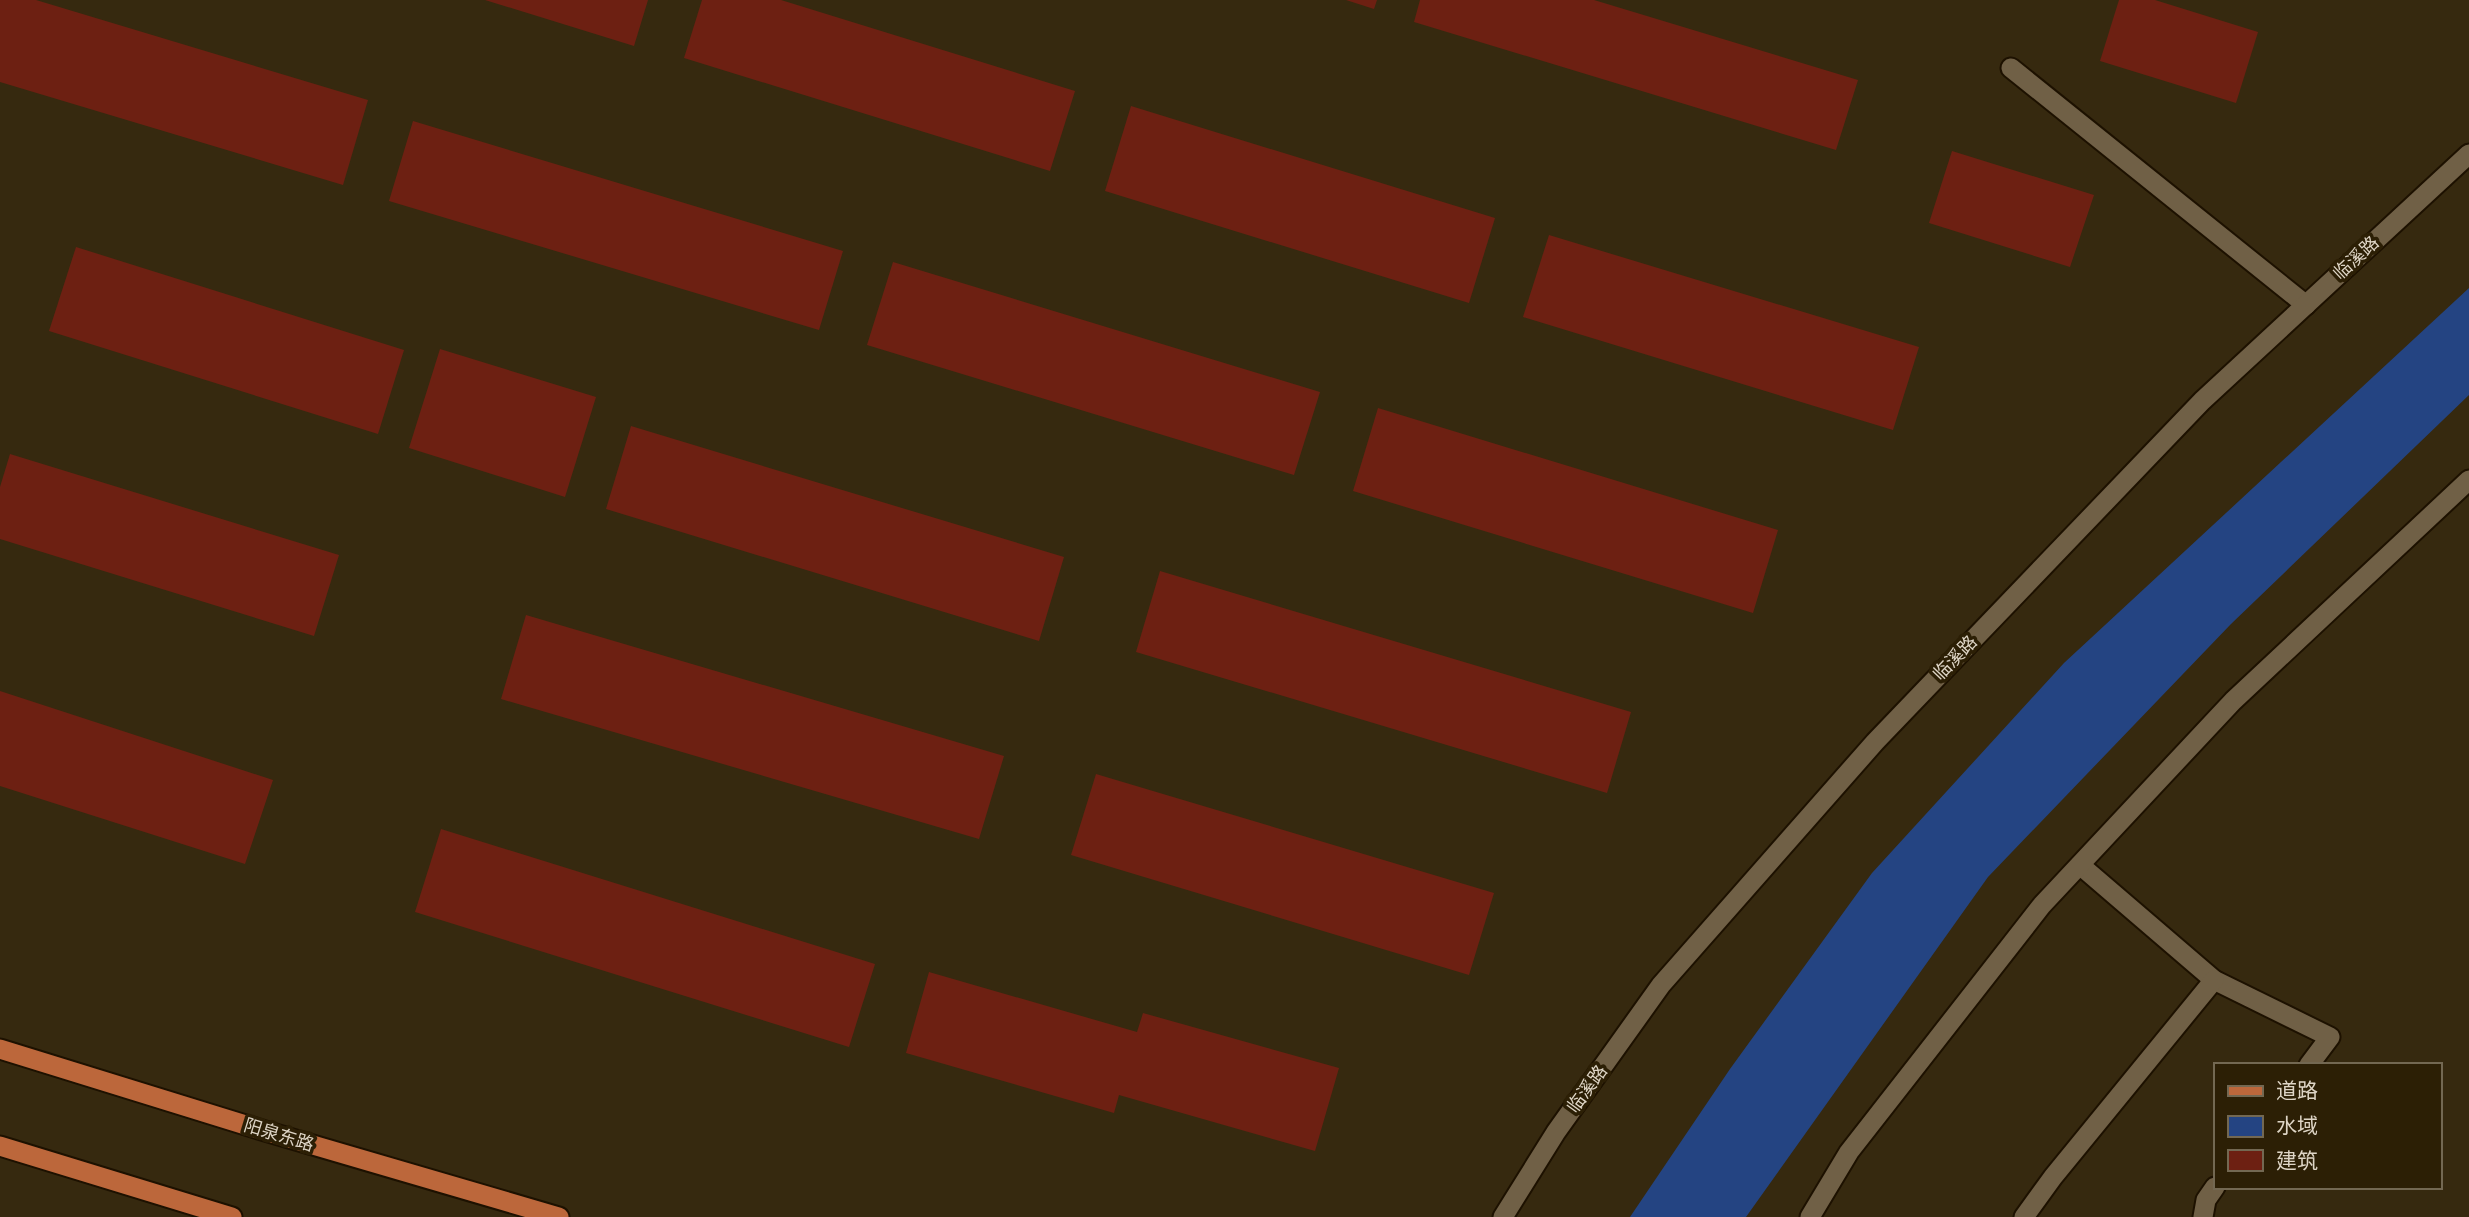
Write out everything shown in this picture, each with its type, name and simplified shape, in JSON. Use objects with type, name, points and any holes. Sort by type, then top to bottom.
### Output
[{"type":"main road","name":"阳泉东路","points":[[0,1049],[265,1131],[559,1217]]},
{"type":"main road","points":[[0,1146],[232,1217]]},
{"type":"street","points":[[2011,68],[2306,305]]},
{"type":"street","name":"临溪路","points":[[1503,1217],[1556,1132],[1661,985],[1875,741],[2192,411],[2469,155]]},
{"type":"street","points":[[1810,1217],[1849,1152],[2042,905],[2233,701],[2469,480]]},
{"type":"street","points":[[2080,865],[2214,980],[2330,1037],[2310,1063]]},
{"type":"street","points":[[2024,1217],[2053,1177],[2214,980]]},
{"type":"street","points":[[2203,1217],[2206,1199],[2214,1188]]},
{"type":"water","points":[[2469,288],[2469,395],[2231,624],[1988,877],[1746,1217],[1630,1217],[1730,1069],[1872,873],[2064,663]]},
{"type":"building","points":[[0,0],[36,0],[368,100],[343,185],[0,82]]},
{"type":"building","points":[[485,0],[648,0],[634,46]]},
{"type":"building","points":[[702,0],[781,0],[1075,91],[1050,171],[684,58]]},
{"type":"building","points":[[1346,0],[1377,0],[1374,9]]},
{"type":"building","points":[[1420,0],[1594,0],[1858,80],[1836,150],[1414,22]]},
{"type":"building","points":[[2119,0],[2155,0],[2258,32],[2236,103],[2100,61]]},
{"type":"building","points":[[1131,106],[1495,218],[1469,303],[1105,191]]},
{"type":"building","points":[[413,121],[843,251],[819,330],[389,201]]},
{"type":"building","points":[[1952,151],[2094,195],[2070,267],[1929,223]]},
{"type":"building","points":[[1549,235],[1919,347],[1893,430],[1523,317]]},
{"type":"building","points":[[76,247],[404,350],[378,434],[49,331]]},
{"type":"building","points":[[893,262],[1320,392],[1294,475],[867,345]]},
{"type":"building","points":[[440,349],[596,397],[565,497],[409,448]]},
{"type":"building","points":[[1378,408],[1778,530],[1753,613],[1353,491]]},
{"type":"building","points":[[631,426],[1064,557],[1039,641],[606,509]]},
{"type":"building","points":[[10,454],[339,555],[314,636],[0,539],[0,487]]},
{"type":"building","points":[[1160,571],[1631,712],[1607,793],[1136,652]]},
{"type":"building","points":[[526,615],[1004,756],[979,839],[501,699]]},
{"type":"building","points":[[0,691],[273,780],[245,864],[0,786]]},
{"type":"building","points":[[1096,774],[1494,893],[1469,975],[1071,855]]},
{"type":"building","points":[[441,829],[875,964],[849,1047],[415,912]]},
{"type":"building","points":[[929,972],[1137,1032],[1143,1013],[1339,1068],[1315,1151],[1119,1095],[1114,1113],[906,1053]]}]
